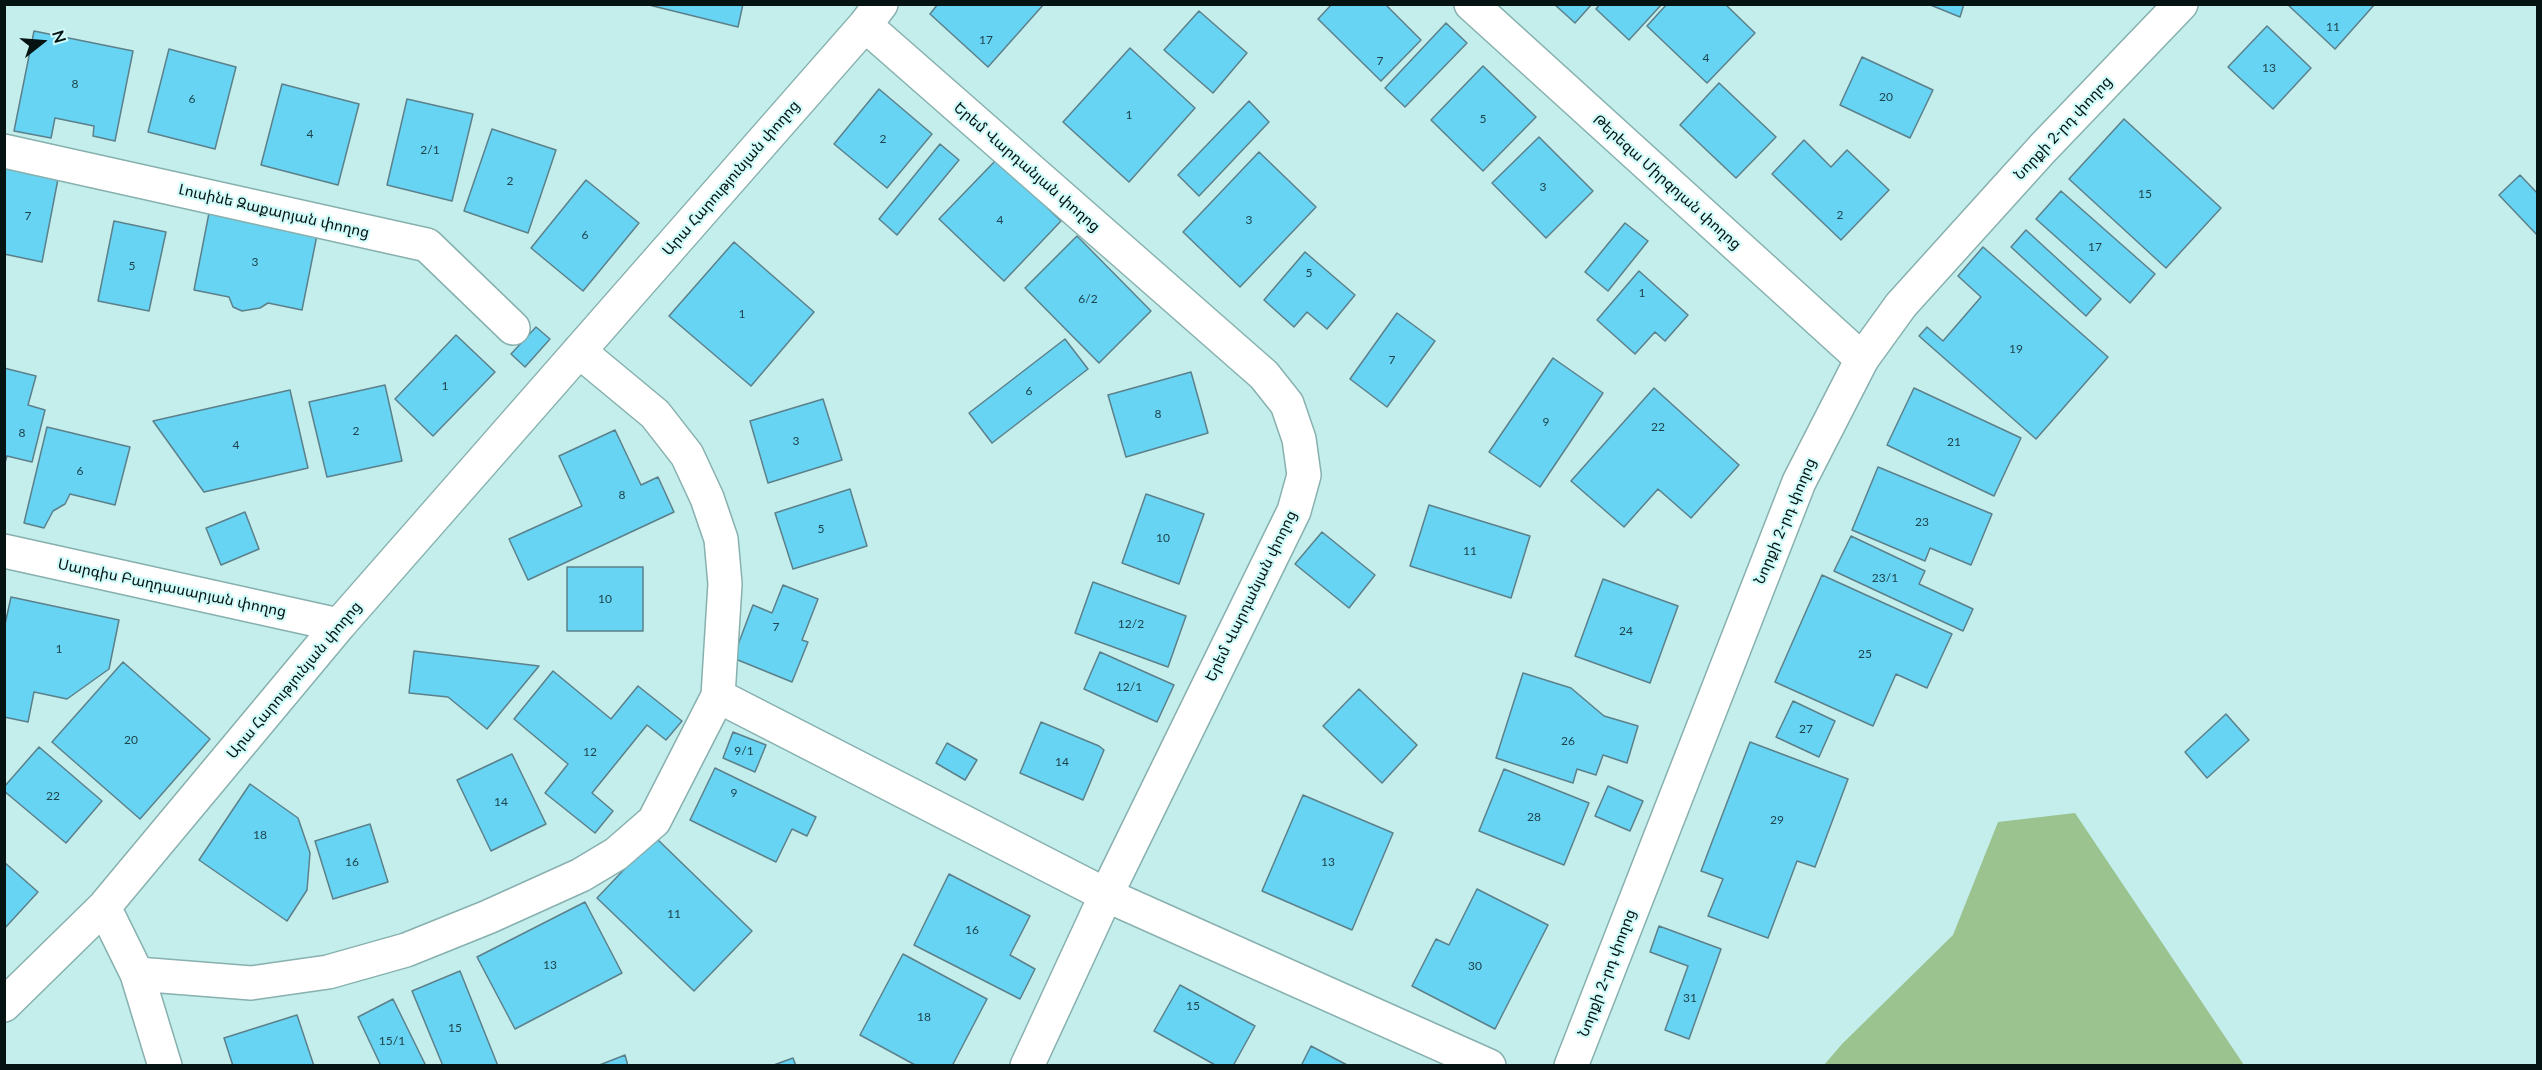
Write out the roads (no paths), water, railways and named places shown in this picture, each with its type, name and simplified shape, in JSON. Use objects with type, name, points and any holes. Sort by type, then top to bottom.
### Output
[{"type":"street","name":"Թերեզա Միրզոյան փողոց","points":[[1471,4],[1862,359]]},
{"type":"street","name":"Նորքի 2-րդ փողոց","points":[[1571,1065],[1799,482],[1862,359],[1901,305],[2043,148],[2181,4]]},
{"type":"street","name":"Արա Հարությունյան փողոց","points":[[4,1005],[104,907],[339,625],[873,15]]},
{"type":"street","name":"Երեմ Վարդանյան փողոց","points":[[873,15],[1264,375],[1287,404],[1299,439],[1304,475],[1294,511],[1106,895],[1027,1065]]},
{"type":"street","name":"Լուսինե Զաքարյան փողոց","points":[[4,151],[427,245],[513,328]]},
{"type":"street","points":[[137,974],[251,983],[328,972],[406,950],[488,917],[581,875],[616,854],[654,821],[718,696],[725,584],[721,539],[707,498],[687,455],[655,414],[579,351]]},
{"type":"street","name":"Սարգիս Բաղդասարյան փողոց","points":[[4,551],[339,625]]},
{"type":"street","points":[[718,696],[1106,895],[1489,1065]]},
{"type":"street","points":[[104,907],[137,974],[165,1065]]}]
